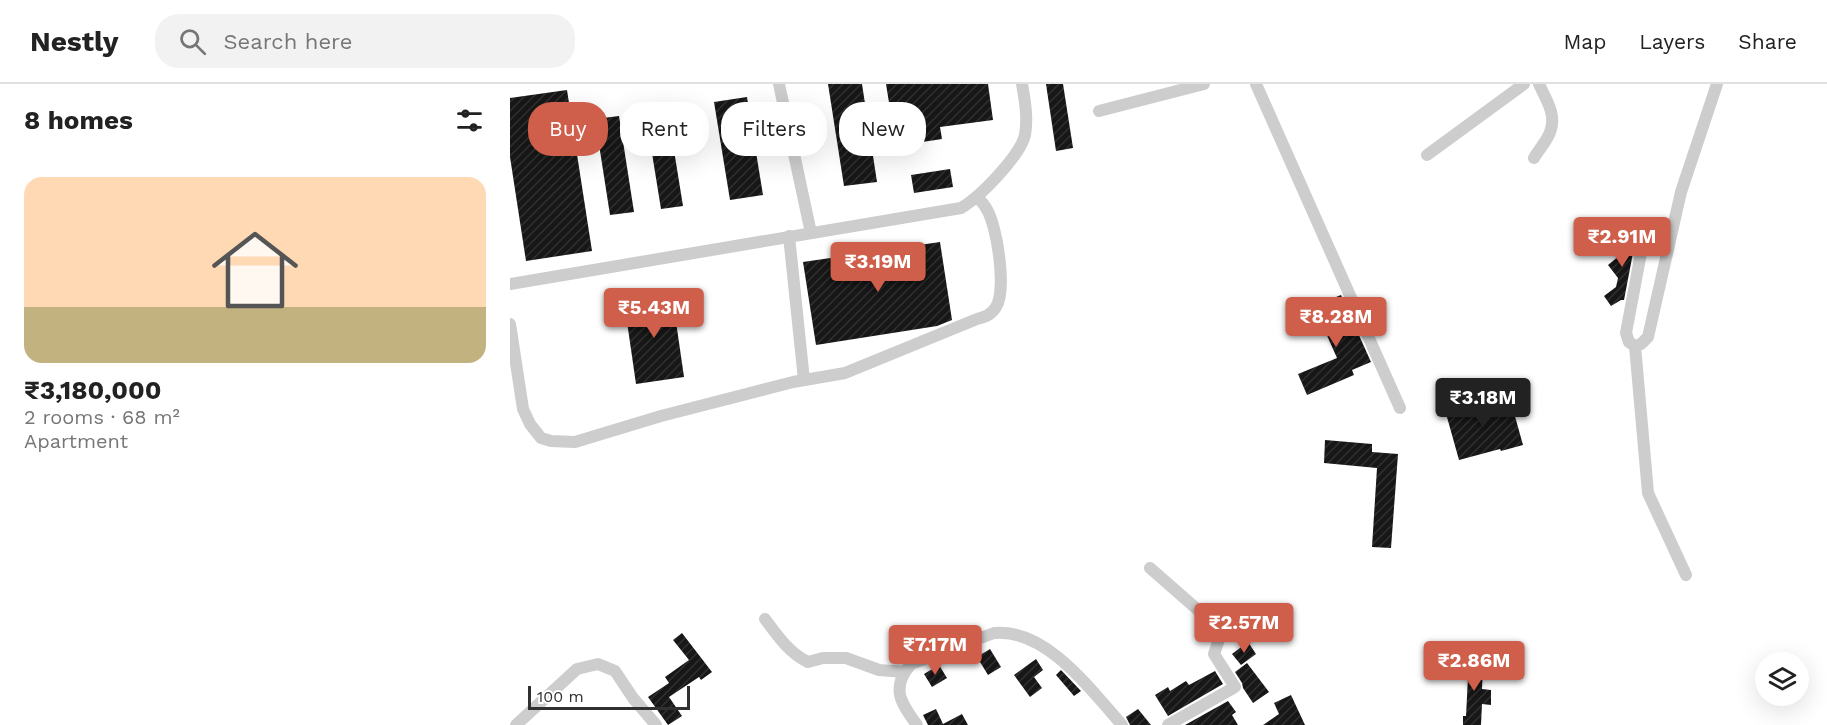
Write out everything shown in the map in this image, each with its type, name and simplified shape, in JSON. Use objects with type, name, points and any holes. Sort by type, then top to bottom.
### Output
[{"type":"street","points":[[779,84],[811,233]]},
{"type":"street","points":[[510,284],[962,208],[977,197],[1017,152],[1025,136],[1027,110],[1022,84]]},
{"type":"street","points":[[1099,111],[1204,84]]},
{"type":"street","points":[[1256,84],[1400,408]]},
{"type":"street","points":[[1427,155],[1524,84]]},
{"type":"street","points":[[1534,158],[1551,130],[1552,122],[1549,104],[1539,84]]},
{"type":"street","points":[[1635,346],[1648,337],[1681,192],[1717,84]]},
{"type":"street","points":[[510,324],[523,409],[535,432],[541,438],[551,441],[575,442],[661,416],[804,380],[845,373],[989,316],[998,306],[1002,281],[996,234],[987,209],[977,197]]},
{"type":"street","points":[[789,237],[804,380]]},
{"type":"street","points":[[1635,346],[1629,342],[1626,333],[1644,237]]},
{"type":"street","points":[[1635,346],[1648,493],[1686,574]]},
{"type":"street","points":[[1150,568],[1222,631],[1214,654],[1235,687],[1168,725]]},
{"type":"street","points":[[765,618],[798,657],[808,662],[823,658],[846,658],[879,670],[904,672]]},
{"type":"street","points":[[917,725],[902,704],[900,683],[904,672],[911,664],[994,633],[1005,632],[1038,642],[1076,673],[1122,725]]},
{"type":"street","points":[[516,725],[577,669],[598,664],[615,671],[633,698],[656,725]]},
{"type":"building","points":[[828,84],[862,84],[865,102],[839,102],[839,154]]},
{"type":"building","points":[[886,84],[988,84],[993,120],[940,127],[942,139],[926,141],[926,102],[889,102]]},
{"type":"building","points":[[1046,84],[1063,84],[1073,148],[1056,151]]},
{"type":"building","points":[[567,90],[569,102],[528,102],[528,156],[577,156],[592,251],[526,261],[510,157],[510,98]]},
{"type":"building","points":[[747,97],[748,102],[721,102],[721,145],[714,102]]},
{"type":"building","points":[[619,116],[620,156],[625,156],[634,212],[610,215],[601,156],[608,156],[608,117]]},
{"type":"building","points":[[652,156],[675,156],[683,206],[661,209]]},
{"type":"building","points":[[723,156],[757,156],[763,195],[730,200]]},
{"type":"building","points":[[839,156],[873,156],[877,182],[844,186]]},
{"type":"building","points":[[950,169],[953,187],[914,193],[911,175]]},
{"type":"building","points":[[1624,230],[1637,232],[1624,300],[1611,306],[1604,296],[1616,287],[1618,278],[1608,265],[1619,256]]},
{"type":"building","points":[[940,242],[952,320],[937,326],[816,345],[803,262]]},
{"type":"building","points":[[672,294],[684,377],[636,384],[624,301]]},
{"type":"building","points":[[1341,295],[1371,362],[1352,370],[1354,375],[1307,395],[1298,374],[1337,358],[1314,306]]},
{"type":"building","points":[[1478,401],[1481,410],[1511,402],[1523,445],[1459,460],[1445,410]]},
{"type":"building","points":[[1325,440],[1372,444],[1372,452],[1398,454],[1391,548],[1372,547],[1377,468],[1324,463]]},
{"type":"building","points":[[682,633],[712,672],[701,680],[699,677],[669,697],[682,716],[668,725],[648,697],[669,683],[665,677],[689,660],[673,640]]},
{"type":"building","points":[[1248,642],[1256,654],[1241,665],[1232,654]]},
{"type":"building","points":[[990,649],[1001,667],[988,675],[977,657]]},
{"type":"building","points":[[1036,659],[1043,670],[1034,677],[1042,688],[1030,697],[1014,675]]},
{"type":"building","points":[[1247,663],[1269,692],[1253,703],[1235,672]]},
{"type":"building","points":[[1455,663],[1483,665],[1482,689],[1491,690],[1491,705],[1482,704],[1481,725],[1463,725],[1463,716],[1466,716],[1468,677],[1454,675]]},
{"type":"building","points":[[939,665],[947,678],[932,687],[924,674]]},
{"type":"building","points":[[1061,670],[1081,691],[1074,696],[1056,675]]},
{"type":"building","points":[[1215,671],[1223,684],[1168,716],[1155,695],[1168,687],[1170,691],[1186,681],[1189,685]]},
{"type":"building","points":[[1291,695],[1305,725],[1263,725],[1279,714],[1274,703]]},
{"type":"building","points":[[1228,701],[1236,712],[1232,715],[1238,725],[1185,725]]},
{"type":"building","points":[[936,709],[943,724],[962,714],[968,725],[928,725],[923,715]]},
{"type":"building","points":[[1138,709],[1151,725],[1130,725],[1126,717]]}]
